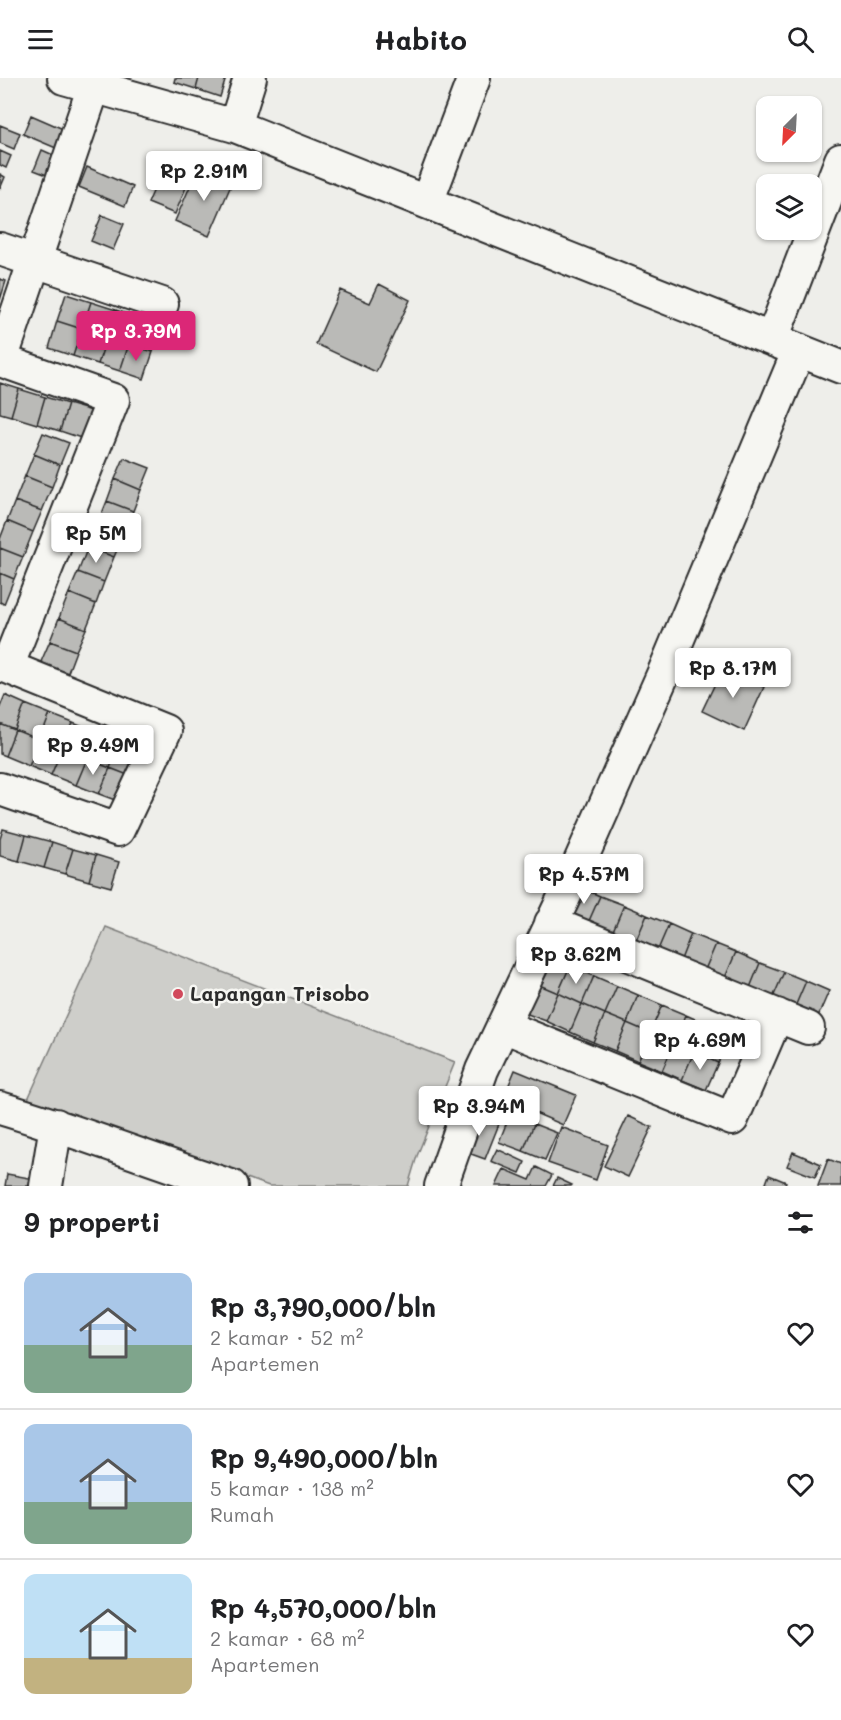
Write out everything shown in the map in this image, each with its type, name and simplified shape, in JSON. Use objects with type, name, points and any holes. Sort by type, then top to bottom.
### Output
[{"type":"street","points":[[64,78],[235,126],[841,367]]},
{"type":"street","points":[[235,126],[250,78]]},
{"type":"street","points":[[428,202],[474,78]]},
{"type":"street","points":[[0,789],[118,830],[165,731],[3,665],[112,400],[1,360],[94,86]]},
{"type":"street","points":[[441,1186],[482,1070],[665,670],[785,345],[841,160]]},
{"type":"street","points":[[0,249],[162,304]]},
{"type":"street","points":[[551,923],[808,1028]]},
{"type":"street","points":[[503,1026],[732,1119],[777,1016]]},
{"type":"street","points":[[0,1108],[56,1125],[156,1174],[231,1186]]},
{"type":"street","points":[[46,1186],[56,1125]]},
{"type":"shaded area","name":"Lapangan Trisobo","points":[[106,927],[455,1062],[417,1156],[408,1186],[269,1186],[28,1099]]},
{"type":"building","points":[[175,78],[199,78],[196,89],[174,82]]},
{"type":"building","points":[[199,78],[226,78],[220,97],[196,89]]},
{"type":"building","points":[[31,115],[70,132],[63,151],[23,134]]},
{"type":"building","points":[[0,125],[20,133],[14,149],[0,143]]},
{"type":"building","points":[[42,150],[60,158],[52,177],[34,170]]},
{"type":"building","points":[[0,151],[11,156],[6,168],[0,165]]},
{"type":"building","points":[[166,162],[192,173],[175,214],[148,203]]},
{"type":"building","points":[[87,167],[133,187],[125,206],[79,187]]},
{"type":"building","points":[[198,168],[232,183],[209,236],[175,221]]},
{"type":"building","points":[[0,174],[5,177],[0,189]]},
{"type":"building","points":[[102,215],[124,224],[113,250],[91,241]]},
{"type":"building","points":[[0,279],[6,281],[0,300]]},
{"type":"building","points":[[379,284],[410,300],[376,372],[316,344],[340,290],[370,303]]},
{"type":"building","points":[[66,294],[91,302],[82,329],[57,321]]},
{"type":"building","points":[[91,302],[116,310],[107,337],[82,329]]},
{"type":"building","points":[[116,310],[138,318],[129,344],[107,337]]},
{"type":"building","points":[[138,318],[161,325],[153,352],[129,344]]},
{"type":"building","points":[[57,321],[82,329],[73,356],[49,348]]},
{"type":"building","points":[[82,329],[107,337],[98,364],[73,356]]},
{"type":"building","points":[[107,337],[129,344],[120,371],[98,364]]},
{"type":"building","points":[[129,344],[153,352],[144,379],[120,371]]},
{"type":"building","points":[[0,383],[19,389],[11,416],[0,413]]},
{"type":"building","points":[[19,389],[45,397],[37,424],[11,416]]},
{"type":"building","points":[[45,397],[68,404],[60,431],[37,424]]},
{"type":"building","points":[[68,404],[92,411],[84,439],[60,431]]},
{"type":"building","points":[[43,433],[69,443],[60,465],[34,454]]},
{"type":"building","points":[[34,454],[60,465],[52,487],[25,476]]},
{"type":"building","points":[[124,458],[150,468],[141,490],[115,479]]},
{"type":"building","points":[[25,476],[52,487],[42,511],[15,501]]},
{"type":"building","points":[[115,479],[141,490],[133,511],[107,501]]},
{"type":"building","points":[[15,501],[42,511],[33,532],[7,521]]},
{"type":"building","points":[[107,501],[133,511],[123,536],[97,526]]},
{"type":"building","points":[[7,521],[33,532],[23,557],[0,548],[0,539]]},
{"type":"building","points":[[97,526],[123,536],[114,557],[88,547]]},
{"type":"building","points":[[88,547],[114,557],[104,582],[78,572]]},
{"type":"building","points":[[0,548],[23,557],[14,579],[0,573]]},
{"type":"building","points":[[78,572],[104,582],[96,604],[69,593]]},
{"type":"building","points":[[0,573],[14,579],[4,604],[0,602]]},
{"type":"building","points":[[69,593],[96,604],[86,629],[59,618]]},
{"type":"building","points":[[59,618],[86,629],[76,651],[50,641]]},
{"type":"building","points":[[50,641],[76,651],[67,675],[40,664]]},
{"type":"building","points":[[723,667],[764,687],[744,731],[702,711]]},
{"type":"building","points":[[5,695],[25,704],[15,730],[0,724],[0,707]]},
{"type":"building","points":[[25,704],[50,714],[40,740],[15,730]]},
{"type":"building","points":[[50,714],[73,723],[62,749],[40,740]]},
{"type":"building","points":[[73,723],[98,733],[87,759],[62,749]]},
{"type":"building","points":[[0,724],[15,730],[5,756],[0,754]]},
{"type":"building","points":[[15,730],[40,740],[29,766],[5,756]]},
{"type":"building","points":[[98,733],[120,742],[110,768],[87,759]]},
{"type":"building","points":[[40,740],[62,749],[51,775],[29,766]]},
{"type":"building","points":[[120,742],[144,751],[133,777],[110,768]]},
{"type":"building","points":[[62,749],[87,759],[76,785],[51,775]]},
{"type":"building","points":[[87,759],[110,768],[99,794],[76,785]]},
{"type":"building","points":[[110,768],[133,777],[123,803],[99,794]]},
{"type":"building","points":[[3,829],[26,835],[19,861],[0,856],[0,839]]},
{"type":"building","points":[[26,835],[52,842],[44,868],[19,861]]},
{"type":"building","points":[[52,842],[73,849],[65,874],[44,868]]},
{"type":"building","points":[[73,849],[96,855],[89,881],[65,874]]},
{"type":"building","points":[[96,855],[119,862],[111,887],[89,881]]},
{"type":"building","points":[[579,887],[600,896],[588,923],[567,914]]},
{"type":"building","points":[[600,896],[624,905],[612,933],[588,923]]},
{"type":"building","points":[[624,905],[647,915],[635,943],[612,933]]},
{"type":"building","points":[[647,915],[669,924],[657,952],[635,943]]},
{"type":"building","points":[[669,924],[691,934],[680,962],[657,952]]},
{"type":"building","points":[[691,934],[716,944],[704,972],[680,962]]},
{"type":"building","points":[[716,944],[736,952],[724,980],[704,972]]},
{"type":"building","points":[[736,952],[760,963],[749,990],[724,980]]},
{"type":"building","points":[[549,956],[570,966],[558,993],[537,984]]},
{"type":"building","points":[[760,963],[784,972],[772,1000],[749,990]]},
{"type":"building","points":[[570,966],[594,976],[582,1004],[558,993]]},
{"type":"building","points":[[784,972],[806,981],[794,1009],[772,1000]]},
{"type":"building","points":[[594,976],[617,986],[605,1014],[582,1004]]},
{"type":"building","points":[[806,981],[829,991],[817,1019],[794,1009]]},
{"type":"building","points":[[537,984],[558,993],[546,1021],[525,1013]]},
{"type":"building","points":[[617,986],[638,995],[627,1023],[605,1014]]},
{"type":"building","points":[[558,993],[582,1004],[570,1032],[546,1021]]},
{"type":"building","points":[[638,995],[662,1005],[650,1033],[627,1023]]},
{"type":"building","points":[[582,1004],[605,1014],[593,1042],[570,1032]]},
{"type":"building","points":[[662,1005],[686,1015],[674,1043],[650,1033]]},
{"type":"building","points":[[605,1014],[627,1023],[615,1051],[593,1042]]},
{"type":"building","points":[[686,1015],[706,1024],[694,1052],[674,1043]]},
{"type":"building","points":[[627,1023],[650,1033],[638,1061],[615,1051]]},
{"type":"building","points":[[706,1024],[730,1035],[718,1063],[694,1052]]},
{"type":"building","points":[[650,1033],[674,1043],[662,1071],[638,1061]]},
{"type":"building","points":[[674,1043],[694,1052],[682,1080],[662,1071]]},
{"type":"building","points":[[694,1052],[718,1063],[706,1090],[682,1080]]},
{"type":"building","points":[[515,1070],[576,1095],[563,1125],[503,1099]]},
{"type":"building","points":[[473,1114],[499,1124],[485,1159],[460,1150]]},
{"type":"building","points":[[510,1114],[534,1124],[523,1151],[499,1142]]},
{"type":"building","points":[[628,1116],[652,1127],[628,1177],[604,1166]]},
{"type":"building","points":[[534,1124],[557,1133],[545,1160],[523,1151]]},
{"type":"building","points":[[561,1127],[608,1145],[596,1180],[548,1163]]},
{"type":"building","points":[[497,1149],[525,1162],[520,1173],[491,1161]]},
{"type":"building","points":[[793,1152],[821,1164],[815,1177],[787,1166]]},
{"type":"building","points":[[828,1159],[841,1164],[841,1186],[818,1186]]},
{"type":"building","points":[[536,1167],[552,1175],[546,1186],[496,1186],[504,1169],[530,1180]]},
{"type":"building","points":[[7,1174],[35,1179],[34,1186],[5,1186]]},
{"type":"building","points":[[769,1175],[786,1182],[784,1186],[765,1186]]},
{"type":"building","points":[[557,1178],[572,1185],[553,1186]]},
{"type":"place","name":"Lapangan Trisobo","points":[[178,994]]}]
